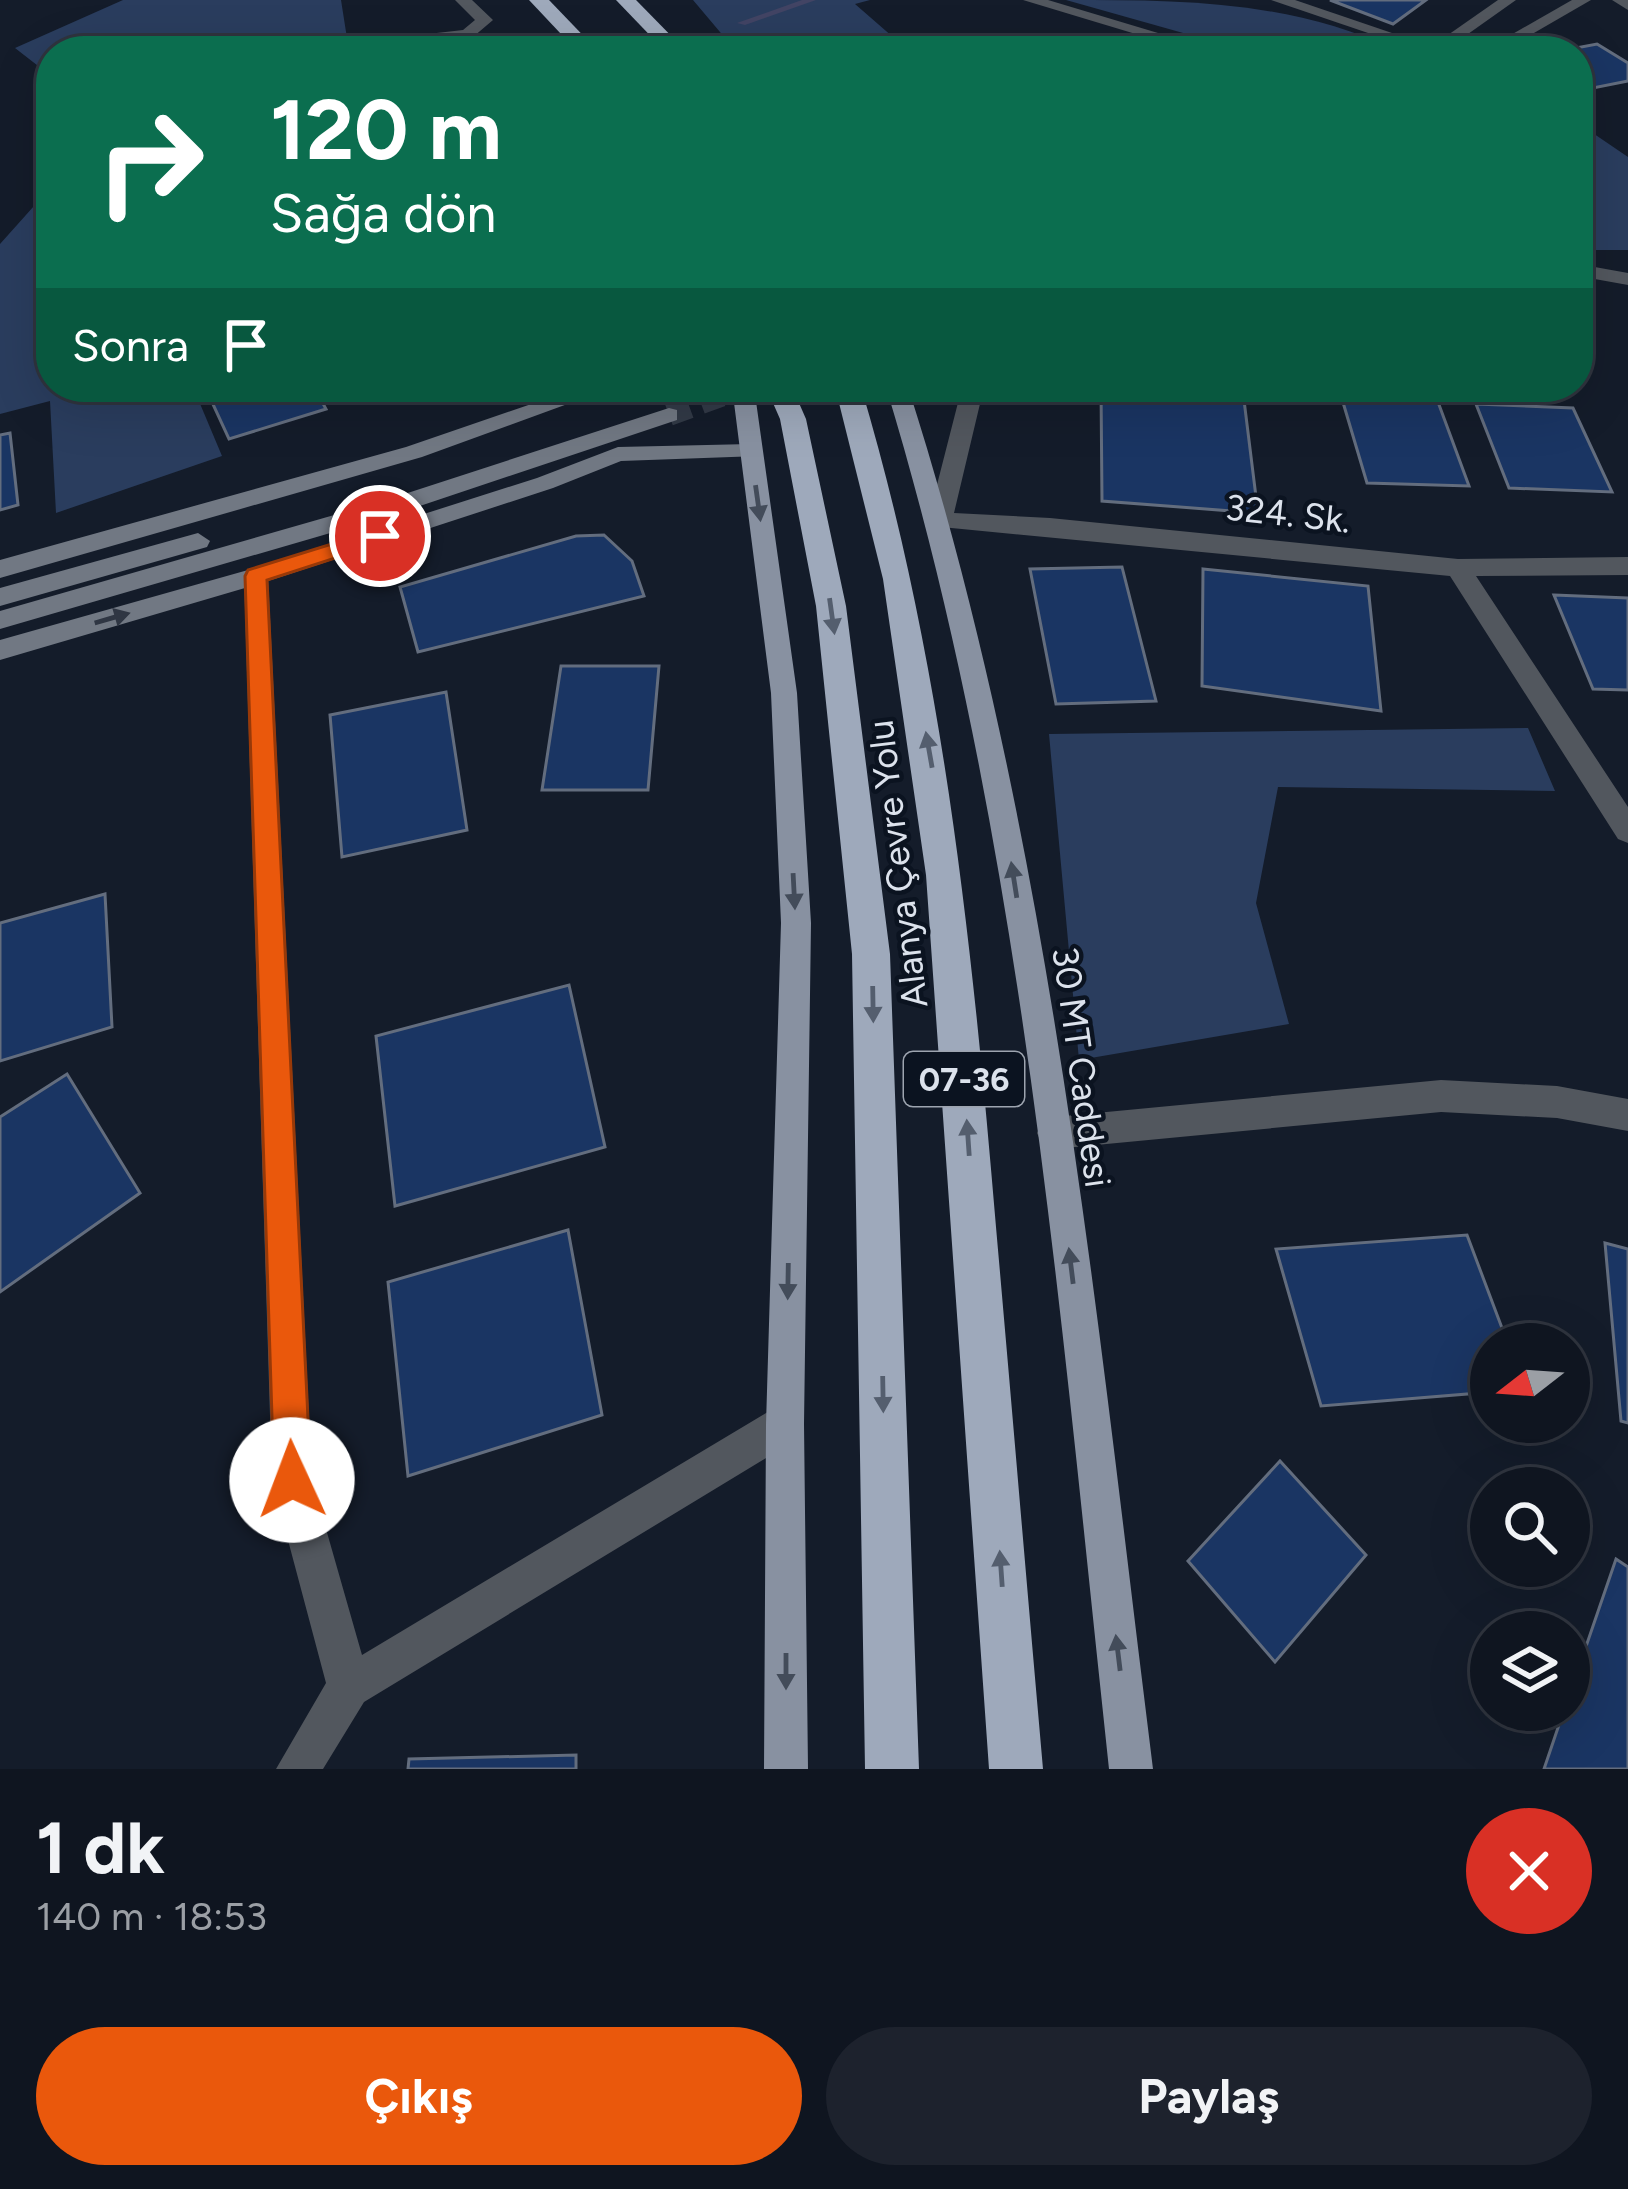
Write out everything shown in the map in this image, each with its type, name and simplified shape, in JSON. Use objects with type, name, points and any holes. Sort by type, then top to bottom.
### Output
[{"type":"highway","points":[[538,0],[574,36]]},
{"type":"highway","points":[[630,4],[661,36]]},
{"type":"highway","name":"Alanya Çevre Yolu","points":[[852,402],[889,535],[932,765],[962,1051],[1016,1769]]},
{"type":"highway","name":"Alanya Çevre Yolu","points":[[786,403],[831,606],[872,954],[892,1769]]},
{"type":"main road","points":[[745,402],[784,693],[796,923],[784,1424],[786,1769]]},
{"type":"main road","name":"30 MT Caddesi","points":[[902,402],[940,520],[993,746],[1054,1132],[1131,1769]]},
{"type":"street","points":[[446,36],[467,34],[484,20],[463,0]]},
{"type":"street","points":[[1031,0],[1157,36]]},
{"type":"street","points":[[1279,0],[1388,36]]},
{"type":"street","points":[[1455,36],[1508,0]]},
{"type":"street","points":[[1518,36],[1583,0]]},
{"type":"street","points":[[1620,0],[1628,5]]},
{"type":"street","points":[[1593,273],[1628,279]]},
{"type":"street","points":[[0,569],[414,452],[559,402]]},
{"type":"street","points":[[940,520],[969,402]]},
{"type":"street","points":[[0,597],[663,406],[391,507],[0,620]]},
{"type":"street","points":[[0,650],[256,576],[545,483],[618,454],[751,451]]},
{"type":"street","name":"324. Sk.","points":[[940,520],[1096,530],[1457,568],[1628,566]]},
{"type":"street","points":[[1457,568],[1628,830]]},
{"type":"street","points":[[256,576],[292,1480],[349,1687]]},
{"type":"street","points":[[1054,1132],[1442,1096],[1557,1102],[1628,1115]]},
{"type":"street","points":[[298,1769],[349,1687],[784,1424]]},
{"type":"shaded area","points":[[123,0],[341,0],[347,36],[42,36]]},
{"type":"shaded area","points":[[693,0],[870,0],[855,4],[892,36],[723,36]]},
{"type":"shaded area","points":[[1066,0],[1235,6],[1277,12],[1363,36],[1194,36]]},
{"type":"shaded area","points":[[36,39],[36,64],[15,48]]},
{"type":"shaded area","points":[[1593,133],[1628,157],[1628,250],[1593,250]]},
{"type":"shaded area","points":[[36,204],[36,402],[46,402],[0,414],[0,244]]},
{"type":"shaded area","points":[[50,402],[199,402],[222,456],[56,513]]},
{"type":"shaded area","points":[[1528,728],[1555,791],[1278,787],[1256,903],[1289,1024],[1079,1060],[1049,734]]},
{"type":"building","points":[[1330,0],[1426,0],[1393,24]]},
{"type":"building","points":[[1593,45],[1628,63],[1628,81],[1593,88]]},
{"type":"building","points":[[212,402],[322,402],[326,409],[229,439]]},
{"type":"building","points":[[1101,402],[1244,402],[1258,513],[1102,501]]},
{"type":"building","points":[[1343,402],[1438,402],[1469,486],[1367,483]]},
{"type":"building","points":[[1476,404],[1573,408],[1612,492],[1509,488]]},
{"type":"building","points":[[10,433],[18,505],[0,510],[0,435]]},
{"type":"building","points":[[604,535],[632,561],[644,596],[418,652],[400,587],[576,536]]},
{"type":"building","points":[[1122,567],[1156,701],[1056,704],[1030,569]]},
{"type":"building","points":[[1203,569],[1368,586],[1381,711],[1202,686]]},
{"type":"building","points":[[1554,595],[1628,598],[1628,690],[1593,689]]},
{"type":"building","points":[[561,666],[659,666],[648,790],[542,790]]},
{"type":"building","points":[[446,692],[467,830],[342,857],[330,715]]},
{"type":"building","points":[[105,894],[112,1027],[0,1061],[0,923]]},
{"type":"building","points":[[569,985],[605,1147],[395,1206],[376,1036]]},
{"type":"building","points":[[67,1074],[140,1193],[0,1292],[0,1117]]},
{"type":"building","points":[[568,1230],[602,1415],[408,1476],[388,1282]]},
{"type":"building","points":[[1467,1235],[1500,1323],[1470,1323],[1470,1394],[1321,1406],[1276,1249]]},
{"type":"building","points":[[1605,1243],[1628,1249],[1628,1423],[1621,1421]]},
{"type":"building","points":[[1280,1461],[1366,1555],[1275,1662],[1188,1561]]},
{"type":"building","points":[[1616,1559],[1628,1567],[1628,1769],[1544,1769],[1557,1731],[1590,1731],[1590,1635]]},
{"type":"building","points":[[576,1755],[576,1769],[408,1769],[409,1759]]},
{"type":"waterway","points":[[742,23],[811,0]]},
{"type":"tunnel","points":[[669,415],[704,402]]},
{"type":"route","points":[[292,1480],[256,576],[380,536]]}]
